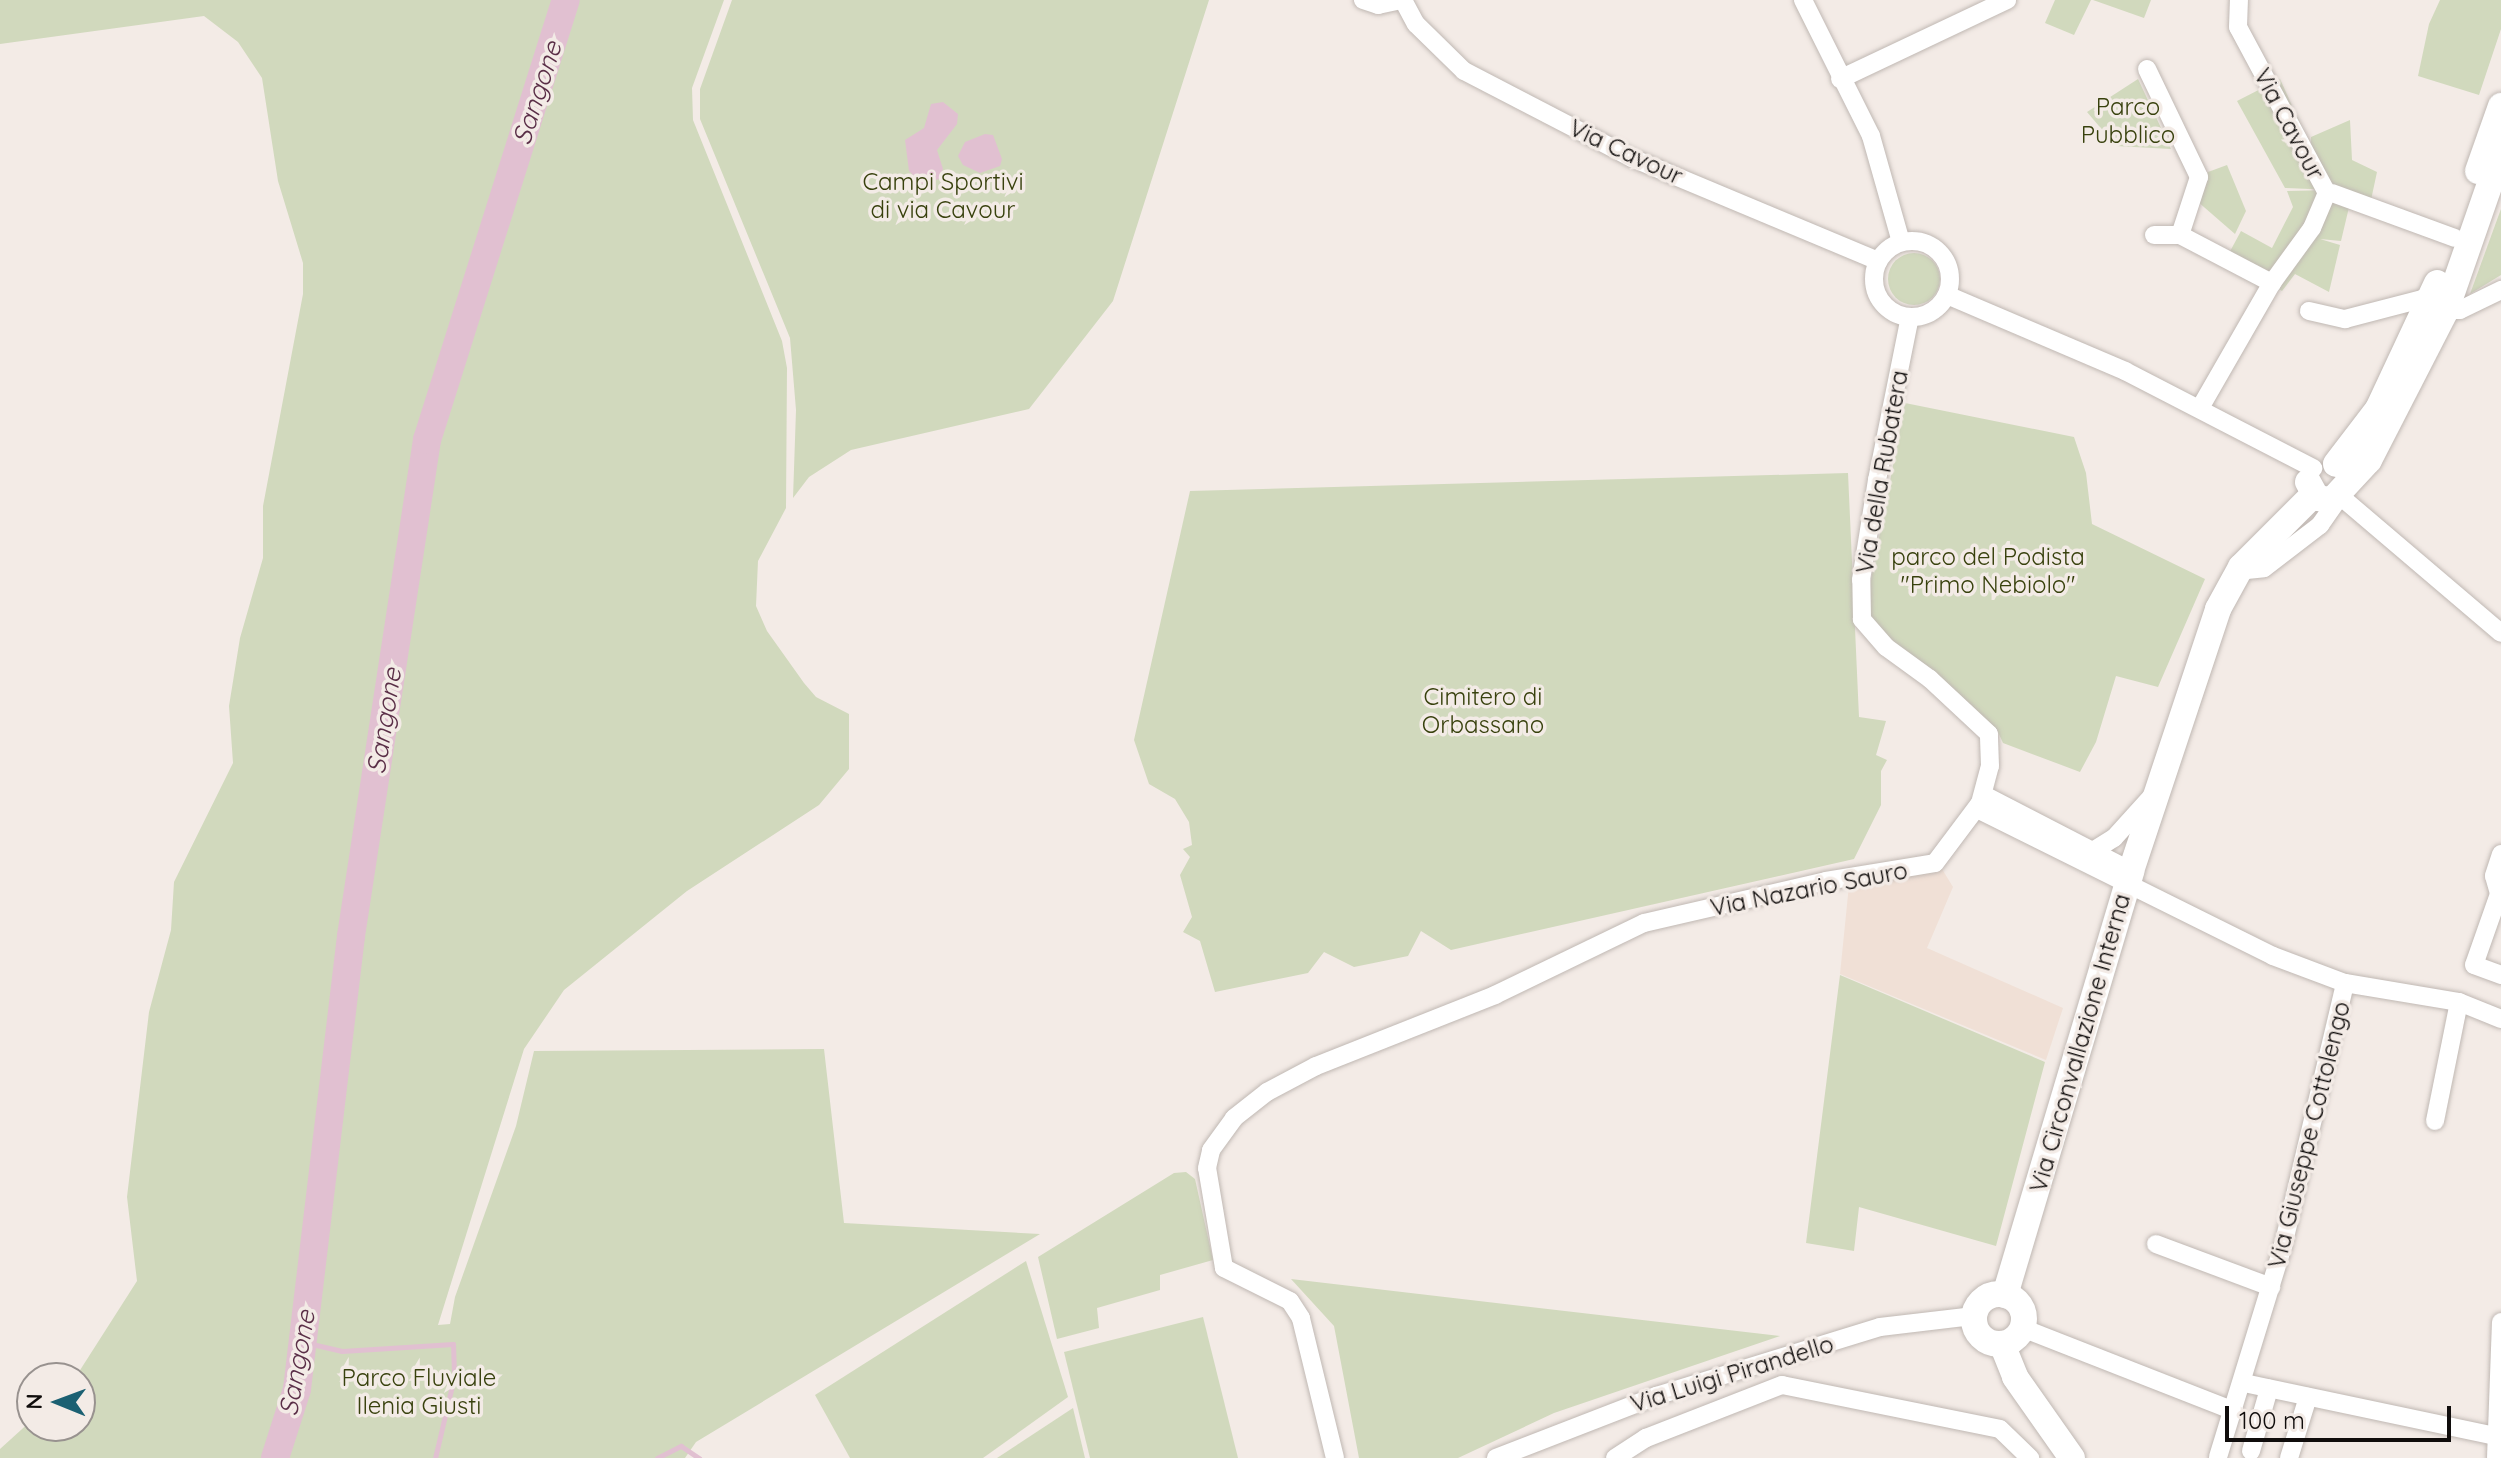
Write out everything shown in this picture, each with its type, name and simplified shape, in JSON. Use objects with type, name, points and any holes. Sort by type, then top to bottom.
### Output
[{"type":"street","name":"Via Cavour","points":[[1363,0],[1378,5],[1403,0],[1416,24],[1464,71],[1632,158],[1878,261]]},
{"type":"street","points":[[1803,0],[1871,136],[1901,242]]},
{"type":"street","points":[[1840,79],[2007,0]]},
{"type":"street","name":"Via Cavour","points":[[2200,408],[2272,283],[2312,228],[2327,193],[2238,27],[2239,0]]},
{"type":"street","points":[[2147,69],[2199,177],[2180,235]]},
{"type":"street","points":[[2438,306],[2455,238],[2501,106]]},
{"type":"street","points":[[2218,609],[2217,588],[2225,566],[2326,481],[2369,460],[2393,419],[2501,152]]},
{"type":"street","points":[[2332,193],[2455,238]]},
{"type":"street","points":[[2154,235],[2180,235],[2272,283]]},
{"type":"street","points":[[1901,242],[1925,243],[1936,249],[1949,270],[1947,295],[1932,312],[1910,317],[1886,307],[1879,298],[1874,273],[1878,261],[1901,242]]},
{"type":"street","points":[[2309,311],[2345,319],[2415,300],[2438,306],[2471,306],[2501,290]]},
{"type":"street","points":[[1947,295],[2200,408],[2326,481],[2501,633]]},
{"type":"street","name":"Via della Rubatera","points":[[1910,317],[1877,480],[1861,580],[1862,619],[1886,647],[1930,679],[1989,734],[1977,801]]},
{"type":"street","name":"Via Circonvallazione Interna","points":[[2005,1295],[2129,879],[2218,609],[2237,571],[2326,481]]},
{"type":"street","name":"Via Circonvallazione Interna","points":[[2093,851],[2114,838],[2157,791]]},
{"type":"street","points":[[1977,801],[2093,851],[2129,879]]},
{"type":"street","points":[[1977,801],[2129,879],[2220,933],[2345,983],[2459,1002],[2501,1019]]},
{"type":"street","name":"Via Nazario Sauro","points":[[1335,1458],[1301,1318],[1290,1301],[1224,1268],[1210,1206],[1208,1159],[1234,1118],[1267,1092],[1316,1066],[1495,995],[1644,923],[1826,881],[1935,863],[1977,801]]},
{"type":"street","points":[[2501,854],[2494,876],[2499,894],[2474,965],[2501,975]]},
{"type":"street","name":"Via Giuseppe Cottolengo","points":[[2224,1456],[2234,1411],[2283,1246],[2345,983]]},
{"type":"street","points":[[2435,1121],[2459,1002]]},
{"type":"street","name":"Via Giuseppe Cottolengo","points":[[2156,1244],[2271,1287]]},
{"type":"street","points":[[2072,1458],[2015,1377],[2012,1336],[2020,1304],[2005,1295],[1983,1299],[1974,1316],[1984,1339],[2012,1336],[2234,1411]]},
{"type":"street","name":"Via Luigi Pirandello","points":[[1496,1458],[1641,1401],[1880,1327],[1974,1316]]},
{"type":"street","points":[[2496,1458],[2501,1322]]},
{"type":"street","points":[[2244,1383],[2496,1436]]},
{"type":"street","points":[[1615,1458],[1646,1438],[1782,1385],[2000,1429],[2030,1458]]},
{"type":"street","points":[[2251,1451],[2269,1389]]},
{"type":"street","points":[[2289,1458],[2308,1397]]},
{"type":"shaded area","points":[[943,102],[958,114],[957,124],[937,150],[943,169],[939,179],[922,184],[909,171],[905,140],[924,128],[931,104]]},
{"type":"shaded area","points":[[985,134],[993,135],[1002,159],[1000,166],[980,173],[963,165],[958,156],[965,142]]},
{"type":"shaded area","points":[[1942,869],[1953,887],[1927,948],[2063,1008],[2046,1060],[1840,974],[1849,885]]},
{"type":"green space","name":"Parco Fluviale Ilenia Giusti","points":[[0,0],[724,0],[692,88],[693,120],[782,341],[787,368],[786,508],[758,561],[756,606],[767,631],[816,697],[849,714],[849,769],[819,805],[687,891],[564,990],[524,1049],[438,1325],[450,1324],[455,1297],[516,1126],[534,1051],[824,1049],[844,1223],[1040,1234],[696,1442],[685,1458],[0,1458],[0,1449],[16,1434],[16,1442],[96,1442],[96,1362],[85,1362],[137,1281],[127,1197],[149,1012],[171,930],[174,882],[233,763],[229,706],[240,638],[263,558],[263,506],[303,294],[303,263],[278,181],[262,78],[238,42],[204,16],[0,44]]},
{"type":"green space","name":"Campi Sportivi di via Cavour","points":[[732,0],[1209,0],[1113,301],[1029,409],[851,450],[809,477],[793,498],[796,410],[790,338],[700,119],[700,89]]},
{"type":"green space","points":[[2055,0],[2091,0],[2074,35],[2045,23]]},
{"type":"green space","points":[[2093,0],[2151,0],[2144,18]]},
{"type":"green space","points":[[2440,0],[2501,0],[2501,29],[2479,95],[2418,76],[2429,24]]},
{"type":"green space","name":"Parco Pubblico","points":[[2138,79],[2171,149],[2116,146],[2087,112]]},
{"type":"green space","points":[[2280,79],[2311,148],[2311,137],[2350,120],[2352,160],[2377,172],[2371,200],[2350,203],[2341,241],[2320,239],[2340,245],[2329,292],[2295,274],[2282,291],[2227,257],[2241,231],[2272,248],[2293,207],[2287,191],[2334,190],[2285,188],[2237,101]]},
{"type":"green space","points":[[2227,165],[2246,211],[2235,234],[2197,201],[2208,172]]},
{"type":"green space","points":[[2501,209],[2501,275],[2470,294],[2498,217]]},
{"type":"green space","points":[[1914,253],[1933,260],[1940,279],[1933,298],[1914,305],[1895,298],[1888,279],[1895,260]]},
{"type":"green space","name":"parco del Podista \"Primo Nebiolo\"","points":[[1905,403],[2074,437],[2086,473],[2092,524],[2205,579],[2158,687],[2116,676],[2096,742],[2080,772],[2003,743],[1997,730],[1888,639],[1871,617],[1870,585]]},
{"type":"green space","name":"Cimitero di Orbassano","points":[[1848,473],[1859,717],[1886,721],[1876,755],[1887,760],[1881,771],[1881,805],[1854,859],[1451,950],[1421,931],[1408,956],[1354,967],[1324,952],[1308,973],[1215,992],[1200,941],[1183,932],[1192,917],[1180,875],[1190,857],[1183,849],[1192,845],[1189,822],[1175,799],[1149,784],[1134,740],[1190,491]]},
{"type":"green space","points":[[1840,975],[2045,1062],[1996,1246],[1859,1207],[1854,1251],[1806,1243]]},
{"type":"green space","points":[[1186,1172],[1195,1179],[1213,1260],[1160,1275],[1160,1290],[1097,1308],[1099,1328],[1057,1339],[1038,1257],[1174,1173]]},
{"type":"green space","points":[[1026,1261],[1068,1397],[983,1458],[850,1458],[815,1395]]},
{"type":"green space","points":[[1291,1279],[1780,1336],[1554,1413],[1458,1458],[1359,1458],[1334,1326]]},
{"type":"green space","points":[[1203,1317],[1238,1458],[1090,1458],[1064,1352]]},
{"type":"green space","points":[[1073,1408],[1085,1458],[997,1458]]},
{"type":"waterway","name":"Sangone","points":[[275,1458],[297,1389],[351,936],[427,440],[566,0]]},
{"type":"waterway","points":[[303,1342],[342,1351],[453,1344],[454,1377],[435,1458]]},
{"type":"waterway","points":[[657,1458],[681,1446],[699,1458]]}]
